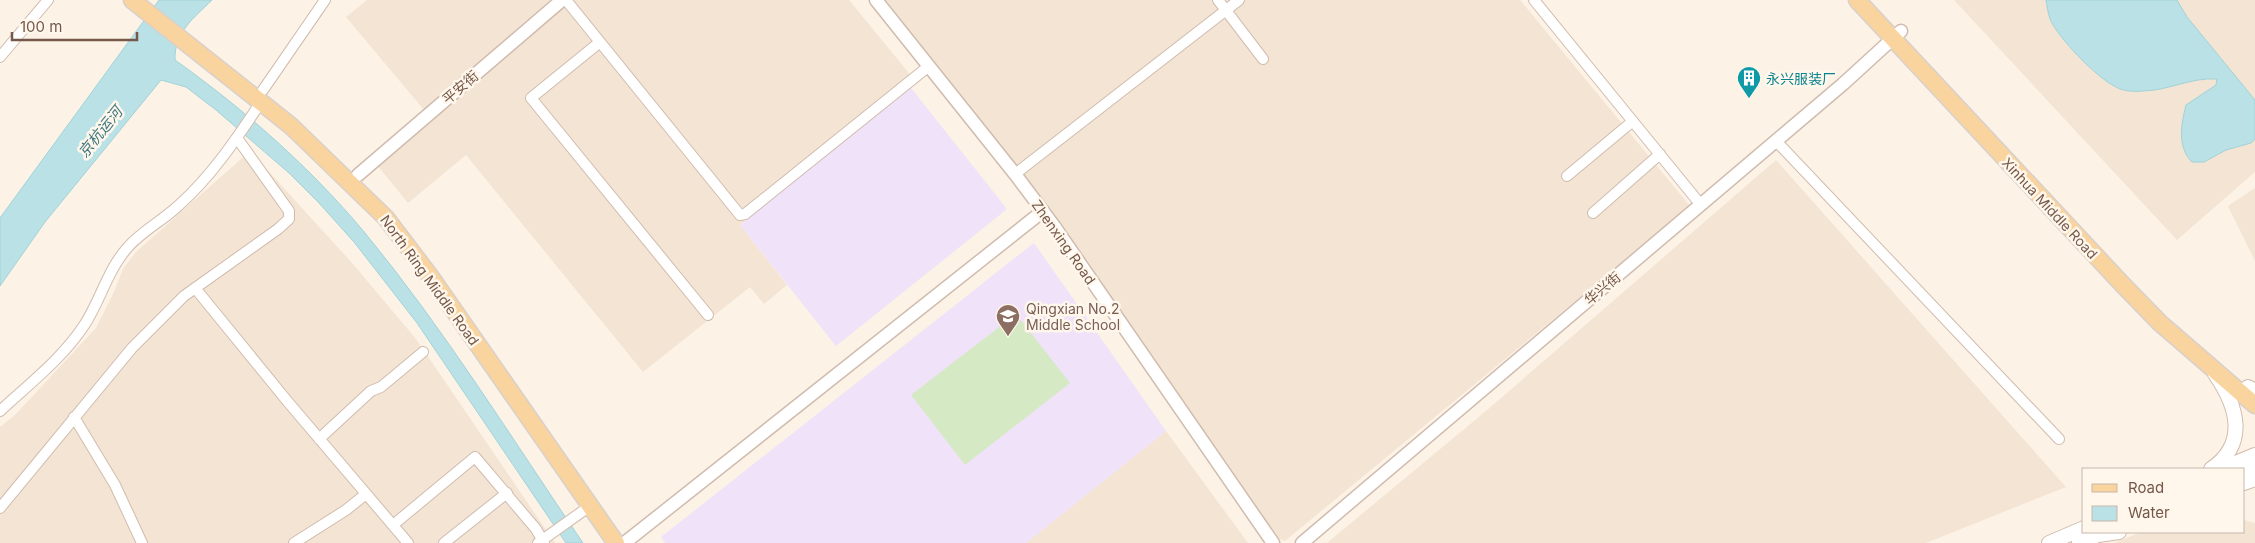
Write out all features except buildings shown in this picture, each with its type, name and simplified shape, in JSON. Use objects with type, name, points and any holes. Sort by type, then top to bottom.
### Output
[{"type":"main road","name":"Xinhua Middle Road","points":[[1857,0],[1897,35],[2167,316],[2253,390]]},
{"type":"main road","name":"Xinhua Middle Road","points":[[1872,0],[1897,35],[2123,285],[2160,323],[2255,405]]},
{"type":"main road","name":"North Ring Middle Road","points":[[139,1],[193,40],[262,96],[386,218],[430,276],[590,506],[624,542]]},
{"type":"main road","name":"North Ring Middle Road","points":[[262,96],[298,118],[394,211],[413,235],[624,542]]},
{"type":"main road","points":[[2209,366],[2221,383],[2234,414],[2236,425],[2235,442],[2227,456],[2212,468]]},
{"type":"main road","points":[[2223,468],[2255,455]]},
{"type":"main road","points":[[2048,543],[2082,529]]},
{"type":"main road","points":[[2080,543],[2102,533]]},
{"type":"street","points":[[0,57],[48,0]]},
{"type":"street","points":[[0,411],[67,348],[85,324],[114,265],[128,247],[178,207],[194,191],[237,138],[262,96],[325,0]]},
{"type":"street","points":[[564,0],[740,215],[745,214],[929,66]]},
{"type":"street","name":"平安街","points":[[358,175],[564,0]]},
{"type":"street","name":"Zhenxing Road","points":[[876,0],[1043,211],[1273,543]]},
{"type":"street","points":[[1218,0],[1263,58]]},
{"type":"street","points":[[1015,174],[1239,0]]},
{"type":"street","points":[[1534,0],[1701,205]]},
{"type":"street","name":"华兴街","points":[[1302,543],[1776,141],[1897,35]]},
{"type":"street","points":[[600,42],[531,98],[708,315]]},
{"type":"street","points":[[1567,176],[1633,122]]},
{"type":"street","points":[[0,508],[132,348],[184,296],[278,229],[290,216],[289,211],[237,138]]},
{"type":"street","points":[[1776,141],[2059,439]]},
{"type":"street","points":[[1593,213],[1660,154]]},
{"type":"street","points":[[624,542],[1043,211]]},
{"type":"street","points":[[195,288],[319,439],[408,543]]},
{"type":"street","points":[[319,439],[371,391],[381,388],[423,352]]},
{"type":"street","points":[[74,417],[115,485],[142,543]]},
{"type":"street","points":[[393,525],[475,457],[536,529],[541,542],[590,506]]},
{"type":"street","points":[[444,543],[507,493]]},
{"type":"street","points":[[294,543],[346,510],[366,494]]},
{"type":"shaded area","points":[[367,0],[550,0],[424,110],[346,17]]},
{"type":"shaded area","points":[[570,0],[849,0],[917,83],[740,225],[787,285],[764,304],[750,287],[643,372],[466,155],[408,203],[377,165]]},
{"type":"shaded area","points":[[884,0],[1520,0],[1690,206],[1285,541],[1278,538],[1060,225]]},
{"type":"shaded area","points":[[1954,0],[2255,0],[2255,172],[2177,240]]},
{"type":"shaded area","points":[[911,88],[1007,209],[836,346],[740,225]]},
{"type":"shaded area","points":[[250,151],[353,264],[416,339],[555,543],[0,543],[0,427],[15,415],[96,328],[123,269],[136,252]]},
{"type":"shaded area","points":[[1776,160],[2066,487],[1926,543],[1327,543],[1486,411]]},
{"type":"shaded area","points":[[2255,188],[2255,261],[2228,206]]},
{"type":"shaded area","name":"Qingxian No.2 Middle School","points":[[1034,243],[1166,431],[1026,543],[665,543],[661,537]]},
{"type":"shaded area","points":[[1166,431],[1248,543],[1026,543]]},
{"type":"shaded area","points":[[2245,520],[2255,523],[2255,543],[2114,543],[2139,533],[2245,533]]},
{"type":"green space","points":[[1016,314],[1070,383],[965,465],[911,395]]},
{"type":"water","name":"京杭运河","points":[[159,0],[212,0],[186,26],[178,41],[175,60],[276,140],[322,185],[365,233],[450,346],[583,543],[566,543],[417,323],[354,242],[289,173],[216,110],[186,87],[161,80],[45,222],[0,286],[0,218]]},
{"type":"water","points":[[2046,0],[2177,0],[2187,17],[2255,100],[2255,139],[2251,143],[2226,150],[2204,162],[2192,162],[2187,156],[2182,143],[2182,128],[2186,105],[2216,85],[2217,79],[2198,80],[2152,90],[2132,91],[2119,88],[2089,67],[2069,46],[2050,19]]},
{"type":"place","name":"永兴服装厂","points":[[1749,99]]},
{"type":"place","name":"Qingxian No.2 Middle School","points":[[1008,337]]}]
